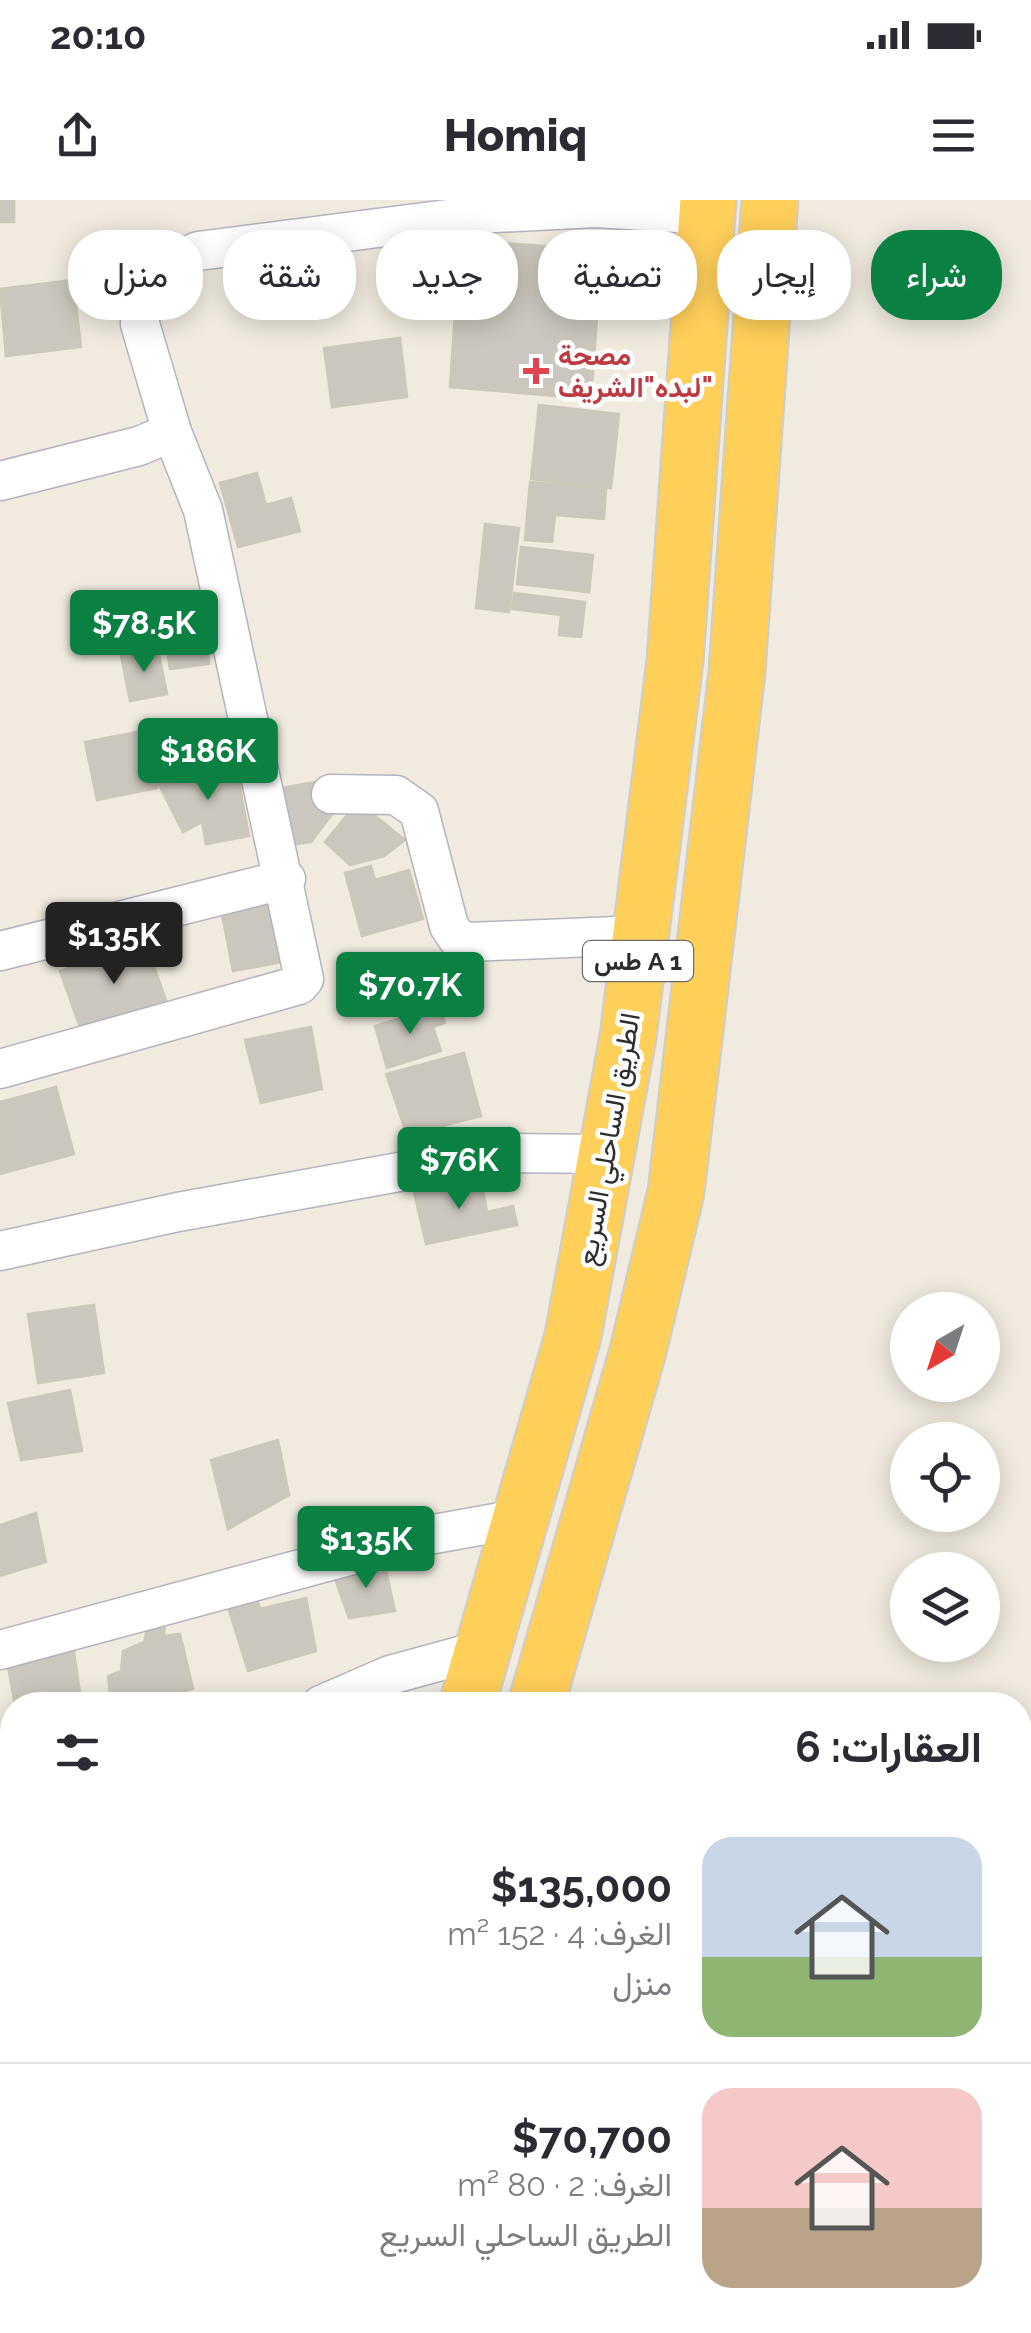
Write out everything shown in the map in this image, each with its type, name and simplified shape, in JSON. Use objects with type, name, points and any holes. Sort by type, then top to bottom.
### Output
[{"type":"highway","name":"طس A 1","points":[[540,1692],[638,1351],[676,1192],[738,672],[770,200]]},
{"type":"highway","name":"الطريق الساحلي السريع","points":[[470,1692],[573,1336],[628,1037],[676,660],[708,208]]},
{"type":"street","points":[[0,1069],[299,985],[306,972],[203,510],[172,432],[140,324],[141,292],[161,269],[198,251],[495,213],[708,208]]},
{"type":"street","points":[[0,481],[139,446],[172,432]]},
{"type":"street","points":[[331,794],[396,795],[419,811],[449,926],[457,938],[469,942],[642,935]]},
{"type":"street","points":[[0,951],[286,879]]},
{"type":"street","points":[[0,1251],[178,1212],[504,1153],[606,1154]]},
{"type":"street","points":[[0,1650],[407,1540],[523,1518]]},
{"type":"street","points":[[351,1692],[390,1675],[485,1649]]},
{"type":"building","points":[[0,200],[14,200],[14,222],[0,222]]},
{"type":"building","points":[[518,244],[538,245],[538,320],[597,320],[591,399],[450,387],[455,320],[518,320]]},
{"type":"building","points":[[68,281],[68,320],[78,320],[81,347],[6,356],[0,289]]},
{"type":"building","points":[[400,338],[407,397],[332,407],[324,348]]},
{"type":"building","points":[[539,405],[619,414],[611,488],[531,479]]},
{"type":"building","points":[[257,473],[266,505],[291,498],[300,531],[238,547],[220,483]]},
{"type":"building","points":[[530,482],[606,488],[604,519],[555,515],[552,542],[525,540]]},
{"type":"building","points":[[485,524],[519,528],[509,612],[476,608]]},
{"type":"building","points":[[521,547],[593,555],[589,592],[517,584]]},
{"type":"building","points":[[514,593],[585,602],[581,637],[559,635],[561,615],[512,609]]},
{"type":"building","points":[[206,631],[209,664],[170,669],[165,636]]},
{"type":"building","points":[[158,649],[167,694],[130,701],[121,656]]},
{"type":"building","points":[[148,730],[157,788],[97,800],[85,742]]},
{"type":"building","points":[[236,766],[249,836],[206,844],[202,822],[183,832],[156,779]]},
{"type":"building","points":[[327,780],[333,813],[311,842],[290,845],[281,788]]},
{"type":"building","points":[[358,802],[405,840],[384,856],[350,865],[325,842]]},
{"type":"building","points":[[371,866],[375,880],[409,870],[423,919],[362,936],[345,873]]},
{"type":"building","points":[[286,897],[298,959],[233,971],[221,909]]},
{"type":"building","points":[[145,941],[167,1003],[82,1033],[60,971]]},
{"type":"building","points":[[440,1006],[445,1023],[433,1027],[441,1051],[387,1068],[375,1026]]},
{"type":"building","points":[[311,1027],[322,1089],[261,1103],[245,1040]]},
{"type":"building","points":[[464,1053],[481,1116],[407,1135],[386,1074]]},
{"type":"building","points":[[56,1087],[74,1154],[0,1174],[0,1102]]},
{"type":"building","points":[[481,1178],[487,1212],[513,1206],[517,1225],[426,1244],[414,1192]]},
{"type":"building","points":[[94,1305],[104,1373],[38,1383],[28,1314]]},
{"type":"building","points":[[70,1390],[82,1451],[21,1460],[8,1403]]},
{"type":"building","points":[[278,1440],[289,1495],[228,1529],[211,1460]]},
{"type":"building","points":[[36,1513],[46,1562],[0,1576],[0,1525]]},
{"type":"building","points":[[384,1562],[395,1611],[349,1618],[334,1576]]},
{"type":"building","points":[[306,1598],[316,1651],[248,1671],[228,1607],[257,1599],[260,1609]]},
{"type":"building","points":[[165,1617],[164,1636],[180,1634],[193,1689],[110,1692],[108,1676],[121,1671],[123,1651],[144,1642],[150,1618]]},
{"type":"building","points":[[73,1645],[80,1692],[13,1692],[8,1667]]},
{"type":"place","name":"مصحة لبده\"الشريف\"","points":[[536,371]]}]
